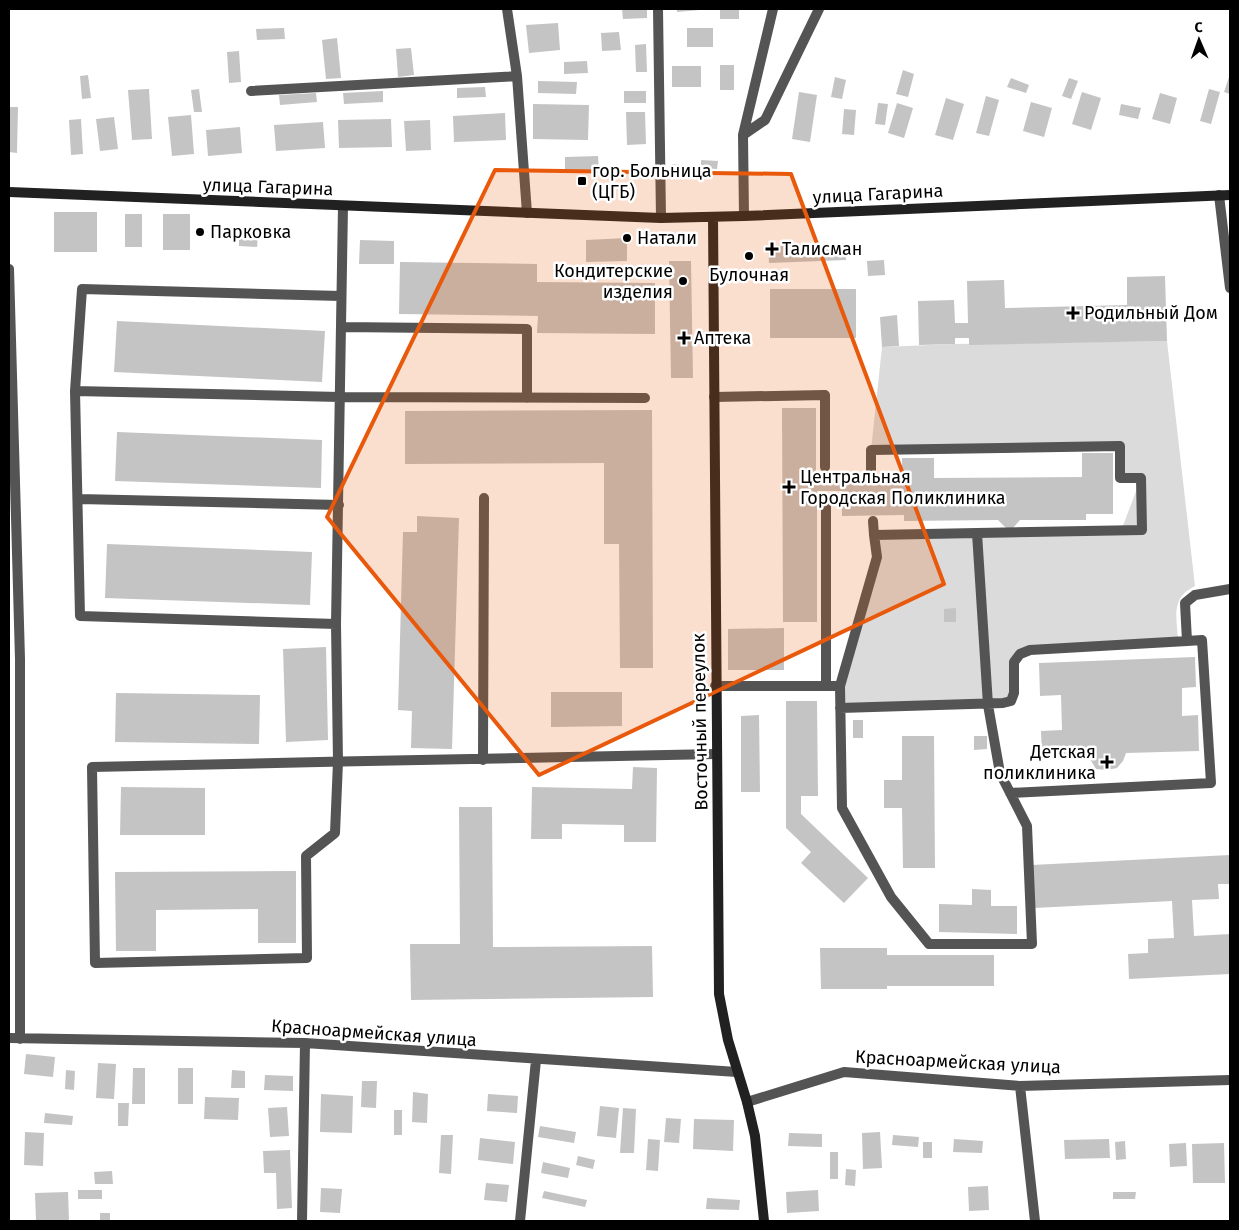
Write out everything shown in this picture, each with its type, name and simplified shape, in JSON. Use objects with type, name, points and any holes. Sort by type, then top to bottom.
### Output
[{"type":"street","points":[[507,9],[517,76],[527,213]]},
{"type":"street","points":[[658,9],[661,218]]},
{"type":"street","points":[[744,216],[743,135],[773,9]]},
{"type":"street","points":[[743,135],[765,120],[819,9]]},
{"type":"street","points":[[251,91],[517,76]]},
{"type":"street","name":"улица Гагарина","points":[[9,192],[661,218],[1230,195]]},
{"type":"street","points":[[1219,195],[1230,288]]},
{"type":"street","points":[[343,206],[336,624],[338,762],[335,833],[306,856],[307,958],[95,962],[92,767],[338,762],[483,760],[716,754]]},
{"type":"street","name":"Восточный переулок","points":[[713,217],[715,686],[719,994],[737,1072],[747,1102],[755,1136],[764,1221]]},
{"type":"street","points":[[9,269],[20,659],[20,1038]]},
{"type":"street","points":[[336,624],[80,616],[79,499],[75,392],[82,289],[342,296]]},
{"type":"street","points":[[341,327],[527,329],[527,398]]},
{"type":"street","points":[[75,392],[340,397],[645,398]]},
{"type":"street","points":[[714,397],[824,395],[825,467]]},
{"type":"street","points":[[871,472],[871,450],[1120,446],[1120,478],[1141,478],[1142,530],[874,535]]},
{"type":"street","points":[[483,760],[484,498]]},
{"type":"street","points":[[79,499],[339,505]]},
{"type":"street","points":[[826,502],[826,686]]},
{"type":"street","points":[[872,521],[877,557],[840,686],[842,808],[891,897],[929,944],[1032,944],[1027,826],[1000,773],[988,705],[976,533]]},
{"type":"street","points":[[1187,641],[1185,603],[1195,595],[1230,589]]},
{"type":"street","points":[[840,708],[988,705],[1011,701],[1014,693],[1014,662],[1020,654],[1030,650],[1202,640],[1211,783],[1010,793]]},
{"type":"street","points":[[715,686],[840,686]]},
{"type":"street","name":"Красноармейская улица","points":[[9,1038],[305,1043],[737,1072]]},
{"type":"street","points":[[302,1221],[305,1043]]},
{"type":"street","points":[[520,1221],[536,1060]]},
{"type":"street","name":"Красноармейская улица","points":[[747,1102],[844,1072],[1020,1086],[1230,1080]]},
{"type":"street","points":[[1020,1086],[1034,1221]]},
{"type":"highlighted area","points":[[495,170],[791,174],[944,584],[539,775],[327,517]]},
{"type":"shaded area","points":[[1167,341],[1195,586],[1182,596],[1178,603],[1176,617],[1178,641],[1020,654],[1011,701],[840,708],[840,686],[877,557],[874,535],[1121,531],[1141,478],[1120,478],[1120,446],[871,450],[882,347]]},
{"type":"building","points":[[622,9],[647,9],[647,18],[623,19]]},
{"type":"building","points":[[677,9],[700,9],[700,10],[677,12]]},
{"type":"building","points":[[720,9],[739,9],[739,19],[720,19]]},
{"type":"building","points":[[558,23],[560,50],[529,53],[526,25]]},
{"type":"building","points":[[284,28],[285,39],[257,40],[256,29]]},
{"type":"building","points":[[687,28],[713,28],[713,47],[687,47]]},
{"type":"building","points":[[619,32],[621,50],[602,51],[601,33]]},
{"type":"building","points":[[337,38],[341,78],[326,79],[322,40]]},
{"type":"building","points":[[646,44],[647,72],[636,72],[635,45]]},
{"type":"building","points":[[411,48],[414,75],[398,77],[396,49]]},
{"type":"building","points":[[239,51],[241,82],[229,83],[227,52]]},
{"type":"building","points":[[587,61],[588,73],[564,74],[564,62]]},
{"type":"building","points":[[720,65],[734,65],[734,90],[720,90]]},
{"type":"building","points":[[672,66],[701,66],[701,87],[672,87]]},
{"type":"building","points":[[903,70],[914,74],[908,97],[896,94]]},
{"type":"building","points":[[88,75],[91,98],[82,99],[80,76]]},
{"type":"building","points":[[835,77],[846,80],[842,99],[831,97]]},
{"type":"building","points":[[1230,77],[1230,94],[1224,92]]},
{"type":"building","points":[[1011,78],[1029,85],[1026,93],[1007,87]]},
{"type":"building","points":[[1069,78],[1078,81],[1071,99],[1062,96]]},
{"type":"building","points":[[538,81],[577,82],[576,94],[538,93]]},
{"type":"building","points":[[485,87],[486,97],[457,98],[457,88]]},
{"type":"building","points":[[149,89],[152,139],[132,140],[128,90]]},
{"type":"building","points":[[199,89],[202,112],[194,112],[191,90]]},
{"type":"building","points":[[1209,89],[1220,92],[1211,124],[1200,121]]},
{"type":"building","points":[[383,91],[383,102],[344,104],[343,93]]},
{"type":"building","points":[[624,91],[646,91],[646,103],[624,103]]},
{"type":"building","points":[[799,92],[817,95],[810,142],[792,139]]},
{"type":"building","points":[[1082,92],[1101,98],[1091,130],[1072,124]]},
{"type":"building","points":[[316,93],[317,102],[280,105],[279,95]]},
{"type":"building","points":[[1160,93],[1177,98],[1170,124],[1152,119]]},
{"type":"building","points":[[986,96],[999,100],[989,136],[976,133]]},
{"type":"building","points":[[946,98],[964,104],[953,140],[935,135]]},
{"type":"building","points":[[1031,102],[1052,108],[1044,137],[1023,131]]},
{"type":"building","points":[[878,103],[888,104],[885,125],[875,124]]},
{"type":"building","points":[[897,103],[913,108],[904,138],[888,133]]},
{"type":"building","points":[[533,104],[589,105],[588,140],[533,139]]},
{"type":"building","points":[[1121,104],[1141,108],[1138,119],[1119,115]]},
{"type":"building","points":[[9,107],[18,107],[17,153],[9,152]]},
{"type":"building","points":[[844,109],[856,110],[854,135],[842,134]]},
{"type":"building","points":[[626,112],[645,112],[646,144],[627,145]]},
{"type":"building","points":[[505,113],[506,140],[454,142],[453,116]]},
{"type":"building","points":[[191,115],[194,154],[172,156],[168,117]]},
{"type":"building","points":[[114,117],[118,149],[100,151],[96,119]]},
{"type":"building","points":[[81,119],[83,154],[71,155],[69,120]]},
{"type":"building","points":[[391,119],[392,147],[339,148],[338,120]]},
{"type":"building","points":[[430,120],[431,150],[406,151],[404,121]]},
{"type":"building","points":[[323,122],[325,148],[276,151],[274,125]]},
{"type":"building","points":[[240,127],[242,153],[208,156],[206,130]]},
{"type":"building","points":[[598,156],[599,171],[565,171],[565,157]]},
{"type":"building","points":[[701,160],[718,161],[717,169],[701,168]]},
{"type":"building","points":[[672,164],[688,166],[687,176],[671,174]]},
{"type":"building","points":[[54,212],[97,212],[97,252],[54,252]]},
{"type":"building","points":[[125,214],[142,214],[142,247],[125,247]]},
{"type":"building","points":[[163,214],[190,214],[190,250],[163,250]]},
{"type":"building","points":[[239,236],[258,236],[257,247],[239,246]]},
{"type":"building","points":[[627,238],[627,261],[586,262],[586,240]]},
{"type":"building","points":[[360,240],[394,241],[394,264],[359,264]]},
{"type":"building","points":[[846,243],[846,260],[769,263],[768,246]]},
{"type":"building","points":[[884,260],[885,275],[868,276],[867,261]]},
{"type":"building","points":[[669,261],[691,261],[693,378],[671,378]]},
{"type":"building","points":[[400,262],[537,264],[537,282],[655,283],[655,334],[537,333],[538,316],[399,314]]},
{"type":"building","points":[[1165,276],[1167,341],[969,345],[969,338],[955,338],[955,344],[919,345],[918,301],[954,300],[955,323],[968,323],[967,281],[1004,280],[1005,308],[1127,305],[1127,277]]},
{"type":"building","points":[[770,289],[856,289],[856,338],[770,338]]},
{"type":"building","points":[[897,315],[899,346],[882,347],[880,317]]},
{"type":"building","points":[[117,321],[325,331],[322,382],[114,372]]},
{"type":"building","points":[[782,408],[816,408],[816,479],[902,478],[902,458],[934,458],[934,478],[1082,477],[1082,453],[1113,453],[1113,514],[1086,514],[1086,520],[1020,520],[1013,528],[1006,528],[998,520],[904,521],[904,515],[842,516],[842,491],[817,491],[817,622],[783,622]]},
{"type":"building","points":[[652,410],[653,668],[620,668],[619,544],[604,544],[604,463],[405,464],[405,411]]},
{"type":"building","points":[[117,432],[322,440],[321,488],[115,481]]},
{"type":"building","points":[[417,516],[459,518],[452,749],[411,748],[412,711],[398,710],[403,532],[417,532]]},
{"type":"building","points":[[107,544],[312,552],[310,605],[105,598]]},
{"type":"building","points":[[956,608],[956,622],[944,622],[944,609]]},
{"type":"building","points":[[784,628],[784,670],[728,670],[728,629]]},
{"type":"building","points":[[326,647],[328,740],[286,742],[283,649]]},
{"type":"building","points":[[1195,657],[1196,687],[1182,688],[1182,716],[1198,715],[1199,751],[1126,753],[1123,761],[1117,768],[1107,770],[1096,769],[1087,754],[1042,756],[1041,731],[1062,730],[1061,695],[1040,696],[1039,663]]},
{"type":"building","points":[[551,692],[622,692],[622,726],[551,727]]},
{"type":"building","points":[[116,693],[260,695],[259,744],[115,742]]},
{"type":"building","points":[[786,701],[817,701],[818,796],[801,796],[801,814],[868,878],[844,903],[801,863],[811,852],[786,828]]},
{"type":"building","points":[[759,715],[760,792],[741,792],[741,716]]},
{"type":"building","points":[[853,720],[863,720],[863,738],[853,738]]},
{"type":"building","points":[[902,736],[934,736],[935,868],[903,868],[902,808],[884,808],[884,780],[902,780]]},
{"type":"building","points":[[974,736],[987,736],[987,749],[974,750]]},
{"type":"building","points":[[633,767],[657,768],[656,842],[624,842],[624,825],[562,824],[562,839],[531,839],[532,787],[632,789]]},
{"type":"building","points":[[121,787],[205,788],[205,835],[120,835]]},
{"type":"building","points":[[459,807],[492,807],[493,947],[652,946],[653,997],[411,1000],[410,944],[460,944]]},
{"type":"building","points":[[1230,855],[1230,884],[1218,884],[1219,899],[1192,900],[1194,936],[1230,934],[1230,974],[1129,979],[1128,954],[1148,953],[1148,939],[1174,938],[1172,901],[1034,908],[1032,865]]},
{"type":"building","points":[[296,871],[296,943],[258,943],[258,909],[156,910],[156,951],[116,951],[115,872]]},
{"type":"building","points":[[972,889],[991,890],[991,906],[1017,906],[1017,934],[939,932],[939,904],[972,905]]},
{"type":"building","points":[[820,948],[887,948],[887,955],[994,955],[994,986],[887,986],[887,989],[821,989]]},
{"type":"building","points":[[26,1054],[55,1057],[53,1077],[24,1074]]},
{"type":"building","points":[[98,1063],[116,1064],[114,1099],[96,1098]]},
{"type":"building","points":[[133,1068],[145,1068],[145,1104],[132,1104]]},
{"type":"building","points":[[178,1068],[193,1068],[193,1104],[178,1104]]},
{"type":"building","points":[[66,1070],[75,1071],[74,1090],[65,1089]]},
{"type":"building","points":[[232,1070],[245,1071],[245,1088],[231,1088]]},
{"type":"building","points":[[265,1075],[293,1076],[293,1091],[264,1090]]},
{"type":"building","points":[[362,1081],[377,1081],[376,1108],[361,1107]]},
{"type":"building","points":[[413,1092],[428,1094],[427,1123],[412,1122]]},
{"type":"building","points":[[321,1094],[353,1096],[352,1133],[320,1132]]},
{"type":"building","points":[[488,1094],[518,1096],[517,1113],[487,1111]]},
{"type":"building","points":[[205,1097],[239,1098],[238,1120],[204,1119]]},
{"type":"building","points":[[118,1103],[129,1103],[128,1126],[118,1126]]},
{"type":"building","points":[[600,1106],[619,1108],[616,1138],[597,1136]]},
{"type":"building","points":[[287,1107],[289,1136],[270,1137],[268,1108]]},
{"type":"building","points":[[623,1108],[636,1109],[634,1153],[620,1153]]},
{"type":"building","points":[[394,1110],[402,1110],[402,1135],[394,1135]]},
{"type":"building","points":[[45,1113],[73,1116],[72,1125],[44,1123]]},
{"type":"building","points":[[666,1118],[681,1119],[679,1143],[664,1142]]},
{"type":"building","points":[[694,1119],[734,1120],[733,1151],[693,1149]]},
{"type":"building","points":[[540,1126],[576,1132],[574,1143],[538,1137]]},
{"type":"building","points":[[25,1132],[44,1133],[43,1166],[24,1165]]},
{"type":"building","points":[[880,1132],[882,1168],[863,1169],[862,1133]]},
{"type":"building","points":[[789,1133],[822,1134],[822,1147],[788,1146]]},
{"type":"building","points":[[441,1135],[453,1135],[451,1174],[439,1173]]},
{"type":"building","points":[[893,1135],[919,1137],[918,1147],[892,1145]]},
{"type":"building","points":[[480,1138],[515,1142],[513,1164],[478,1160]]},
{"type":"building","points":[[648,1139],[660,1140],[658,1171],[646,1170]]},
{"type":"building","points":[[954,1139],[983,1141],[982,1153],[953,1152]]},
{"type":"building","points":[[1109,1139],[1110,1158],[1065,1159],[1064,1140]]},
{"type":"building","points":[[1125,1141],[1126,1159],[1116,1160],[1115,1142]]},
{"type":"building","points":[[923,1142],[932,1142],[932,1158],[923,1158]]},
{"type":"building","points":[[1186,1143],[1187,1166],[1170,1167],[1169,1144]]},
{"type":"building","points":[[1224,1143],[1225,1183],[1193,1183],[1192,1144]]},
{"type":"building","points":[[290,1150],[292,1208],[277,1209],[276,1173],[264,1173],[263,1151]]},
{"type":"building","points":[[830,1152],[838,1152],[838,1179],[830,1179]]},
{"type":"building","points":[[578,1156],[595,1160],[593,1169],[576,1165]]},
{"type":"building","points":[[543,1162],[570,1168],[568,1178],[541,1173]]},
{"type":"building","points":[[846,1169],[856,1170],[855,1186],[845,1185]]},
{"type":"building","points":[[112,1171],[113,1184],[95,1184],[94,1172]]},
{"type":"building","points":[[486,1183],[509,1185],[507,1202],[484,1200]]},
{"type":"building","points":[[988,1186],[989,1210],[969,1211],[968,1187]]},
{"type":"building","points":[[321,1188],[342,1189],[340,1213],[320,1212]]},
{"type":"building","points":[[78,1190],[102,1190],[102,1199],[78,1199]]},
{"type":"building","points":[[818,1190],[819,1211],[787,1213],[786,1192]]},
{"type":"building","points":[[544,1191],[587,1200],[585,1207],[542,1198]]},
{"type":"building","points":[[68,1192],[69,1221],[36,1221],[35,1193]]},
{"type":"building","points":[[1113,1192],[1136,1192],[1135,1199],[1113,1199]]},
{"type":"building","points":[[707,1198],[740,1200],[739,1210],[706,1209]]},
{"type":"building","points":[[100,1213],[110,1213],[110,1221],[100,1221]]},
{"type":"place","name":"гор. Больница (ЦГБ)","points":[[582,181]]},
{"type":"place","name":"Парковка","points":[[200,232]]},
{"type":"place","name":"Натали","points":[[627,238]]},
{"type":"place","name":"Талисман","points":[[772,249]]},
{"type":"place","name":"Булочная","points":[[749,256]]},
{"type":"place","name":"Кондитерские изделия","points":[[683,281]]},
{"type":"place","name":"Родильный Дом","points":[[1073,313]]},
{"type":"place","name":"Аптека","points":[[684,338]]},
{"type":"place","name":"Центральная Городская Поликлиника","points":[[789,487]]},
{"type":"place","name":"Детская поликлиника","points":[[1107,762]]}]
